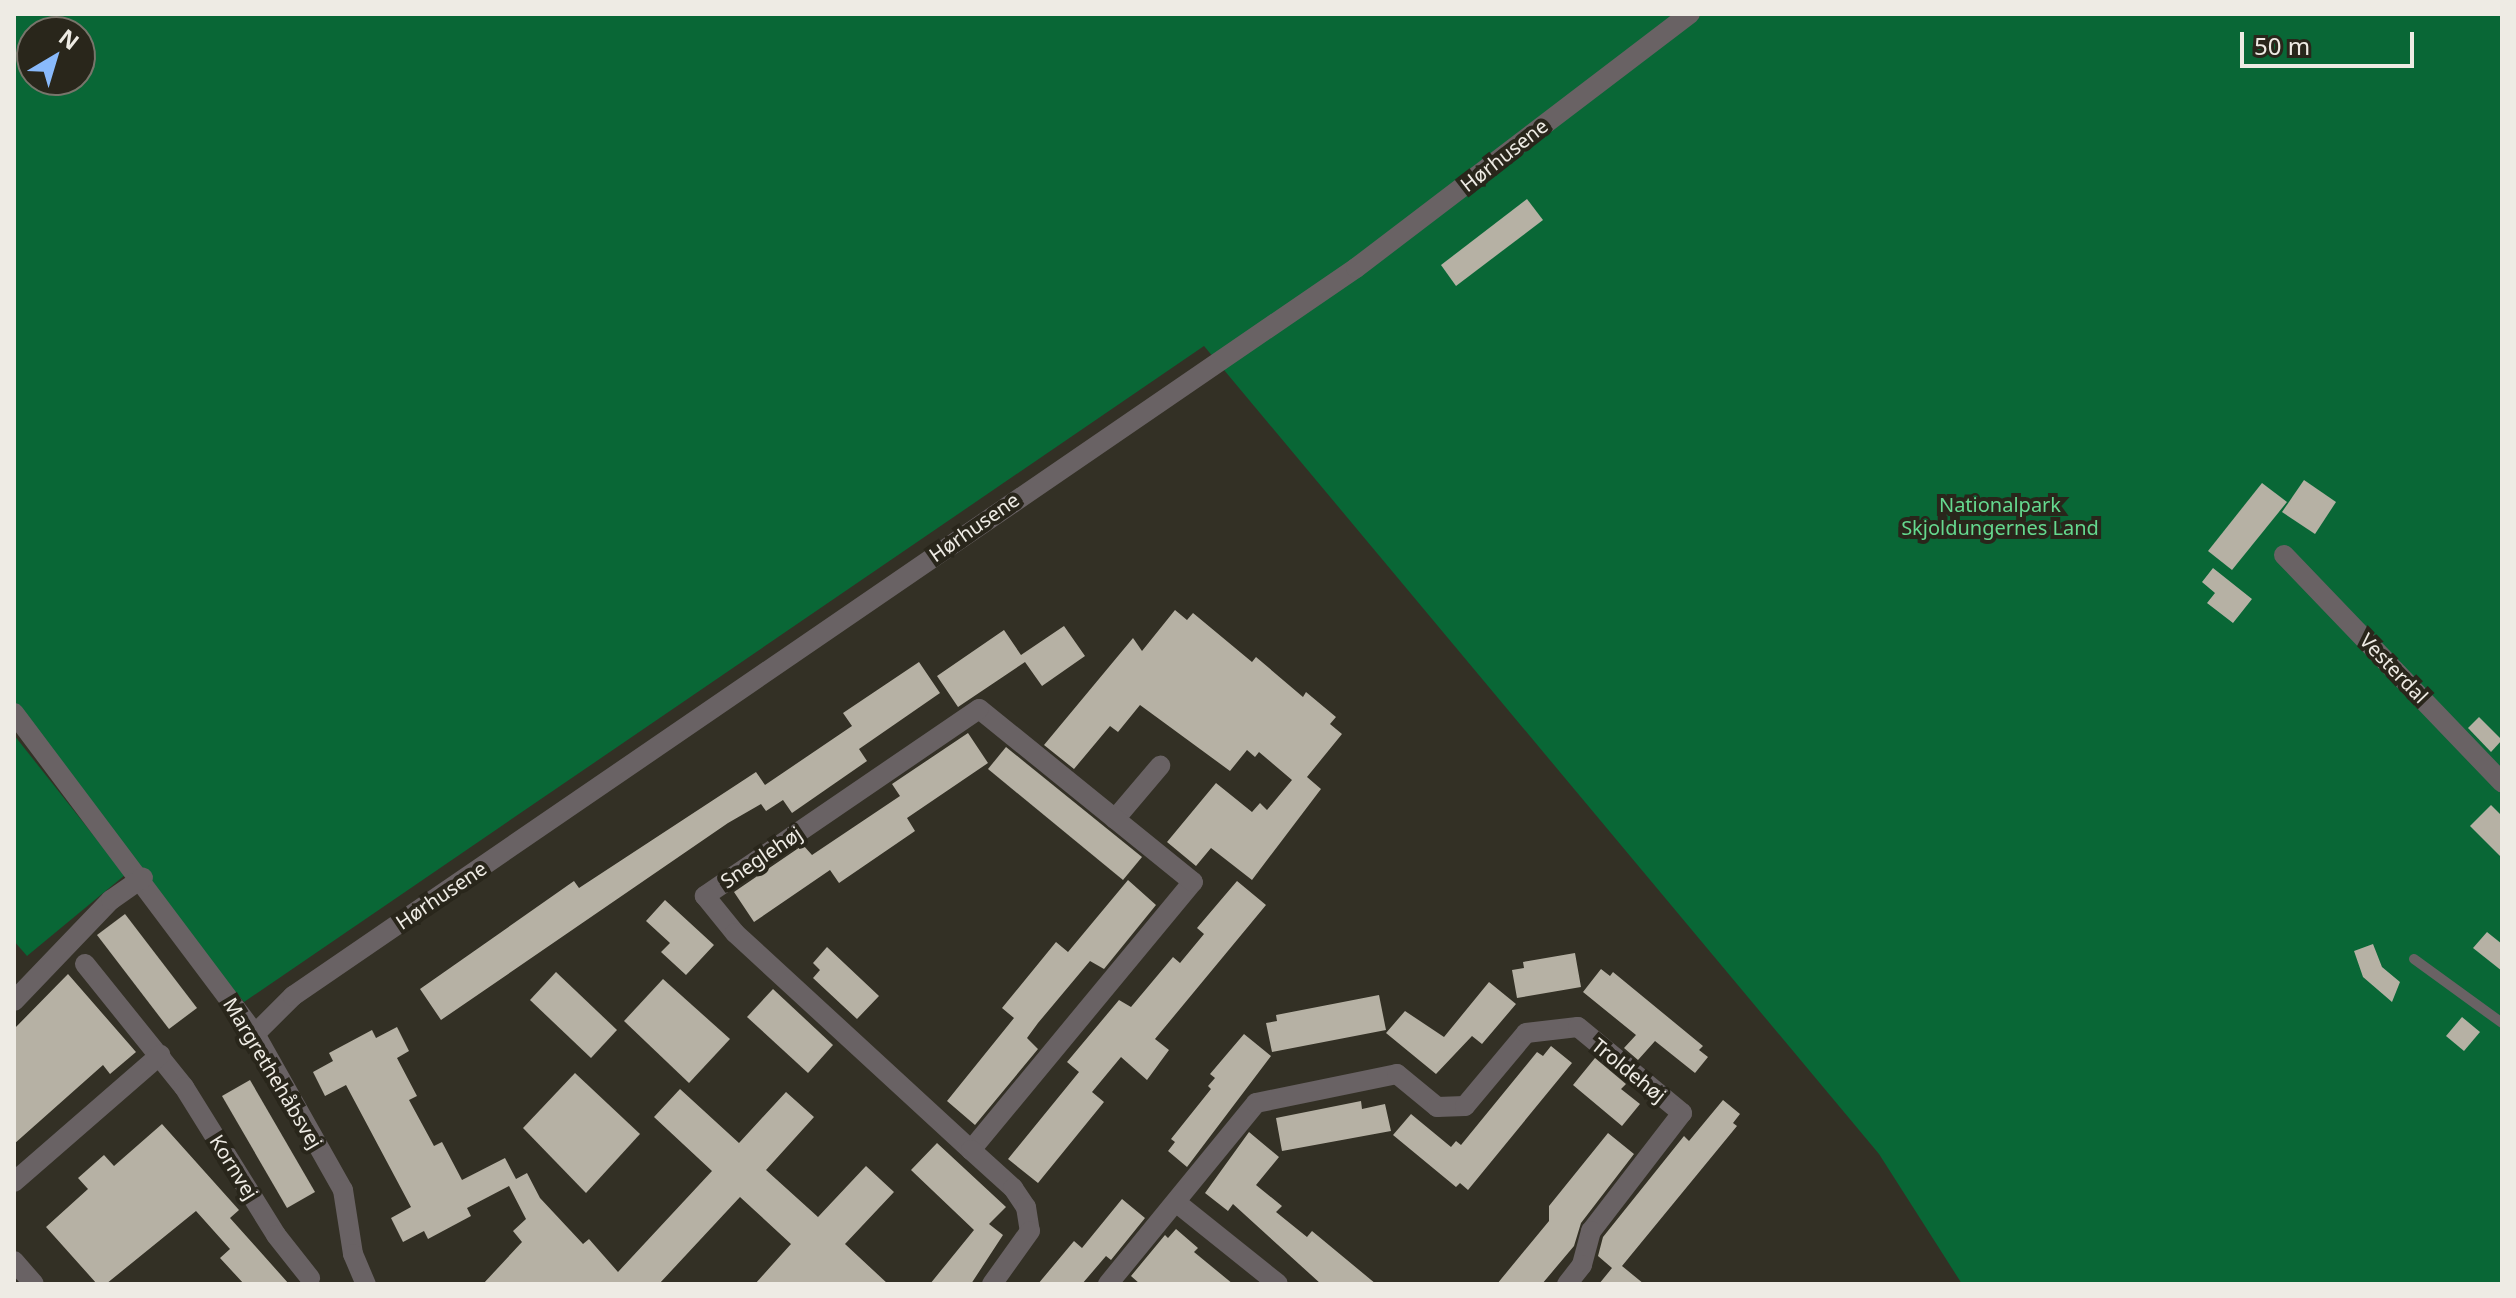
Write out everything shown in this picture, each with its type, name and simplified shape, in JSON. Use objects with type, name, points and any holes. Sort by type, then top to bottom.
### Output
[{"type":"street","name":"Hørhusene","points":[[255,1034],[293,996],[1356,268],[1690,14]]},
{"type":"street","name":"Vesterdal","points":[[2284,555],[2502,782]]},
{"type":"street","name":"Sneglehøj","points":[[971,1150],[1193,882],[979,709],[705,896],[735,933],[971,1150],[1013,1188],[1026,1207],[1030,1231],[992,1284]]},
{"type":"street","name":"Margrethehåbsvej","points":[[14,713],[143,878],[255,1034],[343,1190],[353,1254],[366,1284]]},
{"type":"street","points":[[1115,819],[1160,766]]},
{"type":"street","points":[[14,1001],[111,900],[143,878]]},
{"type":"street","name":"Kornvej","points":[[85,964],[160,1055],[276,1235],[310,1278]]},
{"type":"street","name":"Troldehøj","points":[[1108,1284],[1256,1103],[1397,1074],[1437,1107],[1465,1106],[1526,1033],[1578,1027],[1682,1113],[1591,1231],[1582,1265],[1567,1284]]},
{"type":"street","points":[[14,1182],[160,1055]]},
{"type":"street","points":[[1177,1203],[1278,1284]]},
{"type":"street","points":[[14,1261],[34,1284]]},
{"type":"lane","points":[[2414,959],[2502,1023]]},
{"type":"green space","name":"Nationalpark Skjoldungernes Land","points":[[14,14],[2502,14],[2502,1284],[1962,1284],[1879,1154],[1204,346],[244,1002],[14,719]]},
{"type":"green space","points":[[14,735],[125,875],[27,956],[14,941]]},
{"type":"building","points":[[1527,199],[1543,220],[1456,286],[1441,265]]},
{"type":"building","points":[[2304,480],[2336,502],[2315,534],[2282,512]]},
{"type":"building","points":[[2262,483],[2287,502],[2232,570],[2208,551]]},
{"type":"building","points":[[2213,568],[2252,599],[2233,623],[2207,603],[2215,593],[2202,582]]},
{"type":"building","points":[[1175,610],[1187,620],[1193,613],[1252,662],[1256,657],[1303,697],[1306,692],[1336,717],[1330,724],[1342,734],[1307,777],[1321,789],[1252,880],[1211,848],[1196,866],[1167,842],[1216,783],[1252,812],[1260,803],[1267,810],[1292,780],[1259,752],[1255,757],[1247,750],[1230,771],[1140,705],[1118,732],[1110,726],[1074,769],[1044,745],[1133,638],[1142,651]]},
{"type":"building","points":[[1064,626],[1085,656],[1042,686],[1025,662],[958,707],[937,676],[1004,630],[1021,655]]},
{"type":"building","points":[[919,662],[940,693],[859,749],[867,761],[792,813],[783,800],[766,811],[761,804],[728,823],[441,1020],[420,989],[574,881],[579,888],[756,772],[765,785],[852,726],[843,713]]},
{"type":"building","points":[[2479,717],[2502,740],[2491,752],[2468,728]]},
{"type":"building","points":[[968,733],[988,763],[907,818],[915,831],[839,883],[830,870],[754,922],[734,892],[803,845],[812,855],[900,796],[892,784]]},
{"type":"building","points":[[1006,747],[1142,857],[1123,880],[988,769]]},
{"type":"building","points":[[2491,805],[2502,816],[2502,858],[2470,826]]},
{"type":"building","points":[[1128,880],[1156,905],[1104,969],[1090,961],[1038,1023],[1027,1038],[1038,1049],[975,1125],[947,1101],[1014,1018],[1002,1008],[1056,942],[1068,952]]},
{"type":"building","points":[[1237,881],[1266,905],[1155,1039],[1169,1050],[1147,1080],[1121,1057],[1092,1092],[1104,1102],[1038,1183],[1008,1159],[1079,1072],[1067,1062],[1119,1000],[1131,1007],[1173,957],[1180,963],[1204,934],[1197,928]]},
{"type":"building","points":[[665,900],[714,945],[686,975],[661,952],[670,943],[646,921]]},
{"type":"building","points":[[125,914],[197,1008],[169,1029],[97,935]]},
{"type":"building","points":[[2487,932],[2502,944],[2502,971],[2473,948]]},
{"type":"building","points":[[2373,944],[2382,967],[2400,982],[2392,1002],[2363,977],[2354,951]]},
{"type":"building","points":[[827,947],[879,996],[857,1019],[813,978],[820,970],[813,963]]},
{"type":"building","points":[[1575,953],[1581,987],[1517,998],[1512,970],[1524,968],[1523,962]]},
{"type":"building","points":[[1601,969],[1610,976],[1613,972],[1703,1046],[1699,1050],[1708,1057],[1695,1073],[1655,1041],[1638,1060],[1624,1048],[1636,1035],[1583,992]]},
{"type":"building","points":[[556,972],[617,1030],[591,1058],[530,1000]]},
{"type":"building","points":[[68,974],[136,1052],[110,1074],[103,1065],[14,1144],[14,1029]]},
{"type":"building","points":[[663,979],[730,1039],[689,1083],[624,1021]]},
{"type":"building","points":[[1489,982],[1516,1004],[1482,1044],[1472,1036],[1436,1074],[1386,1033],[1405,1011],[1444,1037]]},
{"type":"building","points":[[773,989],[833,1045],[808,1073],[747,1017]]},
{"type":"building","points":[[1379,995],[1386,1030],[1272,1052],[1266,1023],[1277,1021],[1276,1015]]},
{"type":"building","points":[[2462,1017],[2480,1032],[2464,1051],[2446,1036]]},
{"type":"building","points":[[397,1027],[409,1051],[397,1058],[417,1096],[409,1100],[434,1146],[442,1142],[462,1180],[505,1158],[516,1179],[527,1173],[540,1198],[583,1244],[589,1239],[618,1272],[712,1171],[654,1117],[680,1089],[739,1143],[786,1092],[814,1117],[766,1170],[818,1217],[866,1166],[894,1192],[845,1244],[888,1284],[755,1284],[791,1244],[740,1197],[659,1284],[483,1284],[522,1242],[513,1231],[526,1219],[509,1186],[467,1208],[471,1216],[428,1239],[424,1231],[403,1242],[391,1218],[411,1207],[346,1085],[325,1096],[313,1072],[333,1061],[329,1053],[372,1030],[376,1038]]},
{"type":"building","points":[[1244,1034],[1271,1056],[1187,1167],[1168,1151],[1175,1142],[1171,1139],[1211,1089],[1208,1086],[1215,1078],[1210,1074]]},
{"type":"building","points":[[1551,1046],[1572,1063],[1468,1190],[1460,1183],[1456,1187],[1393,1135],[1411,1114],[1451,1147],[1456,1141],[1461,1145],[1537,1052],[1543,1056]]},
{"type":"building","points":[[1595,1058],[1626,1084],[1621,1089],[1640,1104],[1622,1126],[1573,1085]]},
{"type":"building","points":[[575,1073],[640,1134],[586,1193],[523,1128]]},
{"type":"building","points":[[250,1080],[315,1192],[287,1208],[222,1096]]},
{"type":"building","points":[[1723,1100],[1740,1114],[1733,1123],[1737,1126],[1622,1266],[1644,1284],[1599,1284],[1612,1268],[1598,1256],[1603,1237],[1684,1136],[1689,1141]]},
{"type":"building","points":[[1361,1101],[1362,1109],[1385,1104],[1391,1131],[1282,1151],[1276,1118]]},
{"type":"building","points":[[162,1124],[239,1210],[230,1218],[289,1284],[244,1284],[220,1258],[230,1249],[196,1211],[106,1284],[97,1284],[46,1227],[88,1189],[78,1178],[104,1155],[114,1166]]},
{"type":"building","points":[[1249,1132],[1279,1157],[1256,1185],[1282,1206],[1276,1212],[1307,1237],[1312,1231],[1376,1284],[1321,1284],[1233,1204],[1228,1211],[1205,1193]]},
{"type":"building","points":[[1608,1133],[1634,1154],[1581,1223],[1574,1246],[1542,1284],[1497,1284],[1549,1221],[1549,1206]]},
{"type":"building","points":[[937,1143],[1006,1207],[989,1224],[1003,1235],[971,1284],[930,1284],[974,1230],[911,1170]]},
{"type":"building","points":[[1122,1199],[1145,1218],[1111,1260],[1106,1256],[1082,1284],[1038,1284],[1074,1241],[1082,1248]]},
{"type":"building","points":[[1176,1229],[1198,1248],[1194,1252],[1233,1284],[1140,1284],[1131,1276],[1165,1235],[1168,1238]]}]
